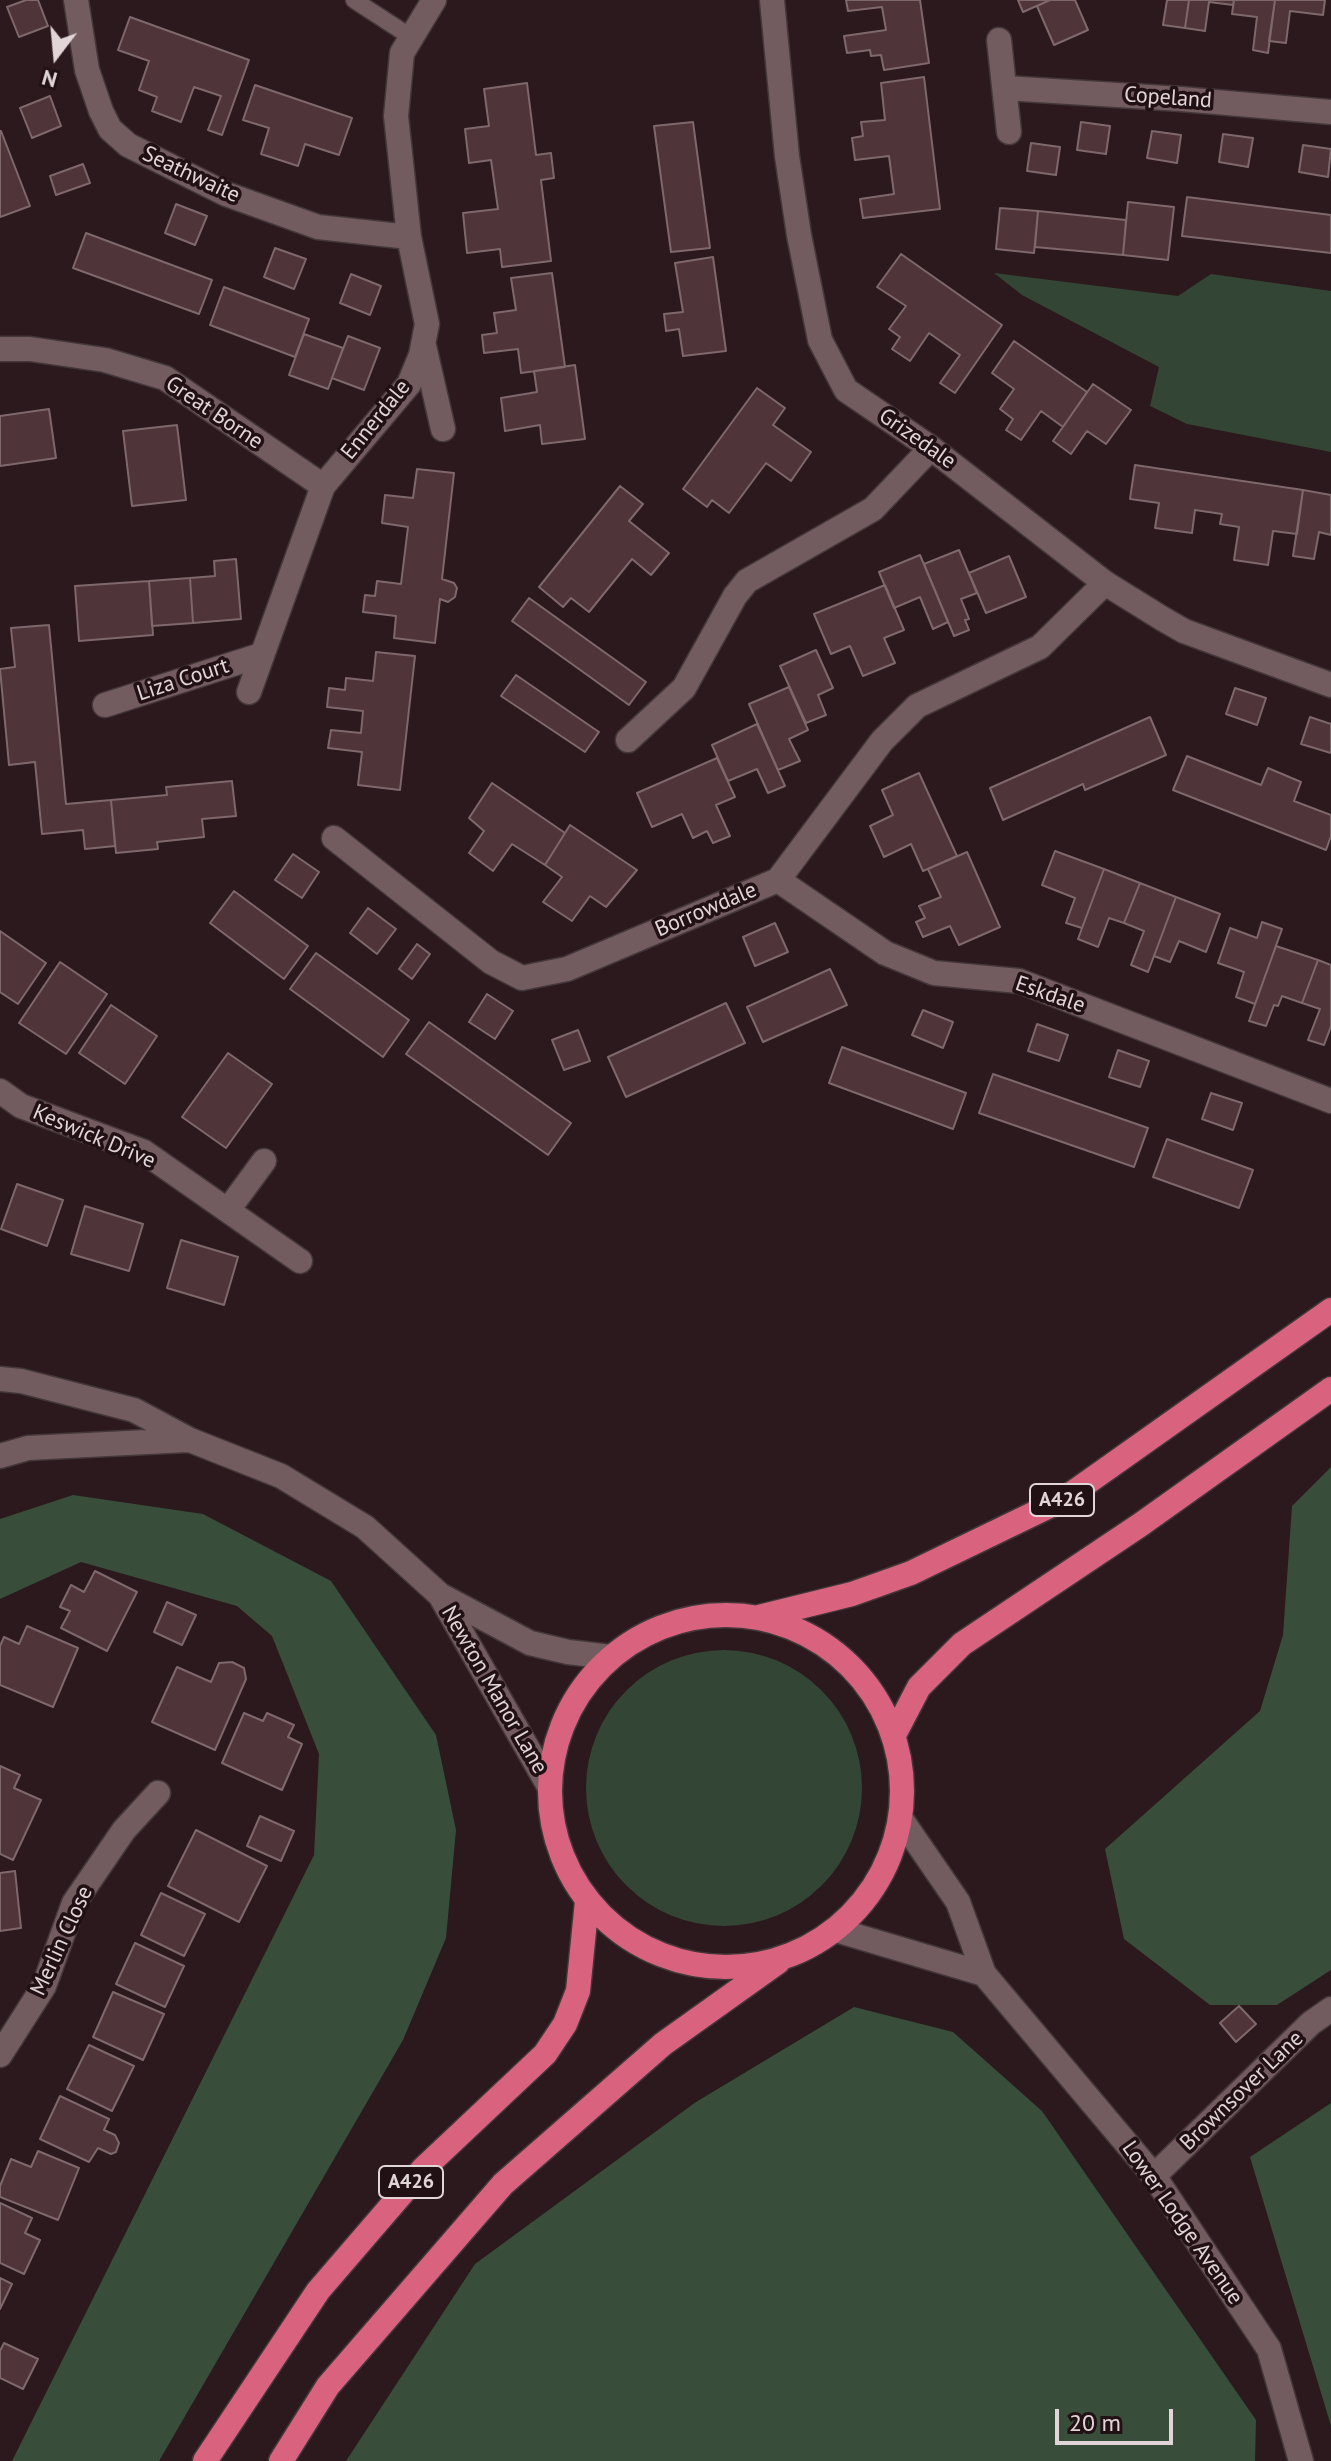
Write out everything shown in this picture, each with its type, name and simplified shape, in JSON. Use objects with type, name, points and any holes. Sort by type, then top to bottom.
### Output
[{"type":"highway","name":"A426","points":[[757,1618],[852,1594],[911,1573],[1064,1499],[1331,1310]]},
{"type":"highway","points":[[894,1735],[919,1687],[962,1644],[1140,1525],[1331,1389]]},
{"type":"highway","points":[[281,2461],[328,2386],[503,2184],[663,2044],[782,1959],[836,1930],[866,1899],[889,1861],[901,1819],[902,1777],[894,1735],[872,1693],[841,1657],[801,1632],[757,1618],[705,1616],[654,1630],[611,1657],[578,1694],[557,1738],[549,1786],[552,1827],[566,1866],[587,1901],[627,1938],[675,1961],[729,1968],[782,1959]]},
{"type":"highway","name":"A426","points":[[205,2461],[318,2291],[423,2169],[545,2054],[565,2024],[578,1991],[587,1901]]},
{"type":"street","name":"Seathwaite","points":[[76,0],[87,70],[101,111],[110,129],[128,145],[226,194],[318,227],[409,237]]},
{"type":"street","name":"Ennerdale","points":[[249,692],[323,486],[409,384],[423,344],[427,324],[409,237],[396,116],[402,53],[434,0]]},
{"type":"street","name":"Grizedale","points":[[772,0],[787,156],[820,340],[846,390],[931,448],[1105,583],[1184,631],[1331,685]]},
{"type":"street","points":[[999,40],[1009,132]]},
{"type":"street","name":"Copeland","points":[[1005,88],[1331,112]]},
{"type":"street","points":[[423,344],[443,429]]},
{"type":"street","name":"Great Borne","points":[[0,349],[30,349],[105,360],[165,378],[323,486]]},
{"type":"street","points":[[628,740],[684,688],[735,596],[747,581],[873,509],[931,448]]},
{"type":"street","name":"Borrowdale","points":[[334,838],[491,962],[522,978],[567,969],[778,880],[882,741],[917,706],[1040,647],[1105,583]]},
{"type":"street","name":"Liza Court","points":[[105,705],[261,655]]},
{"type":"street","name":"Eskdale","points":[[778,880],[885,953],[934,973],[1019,981],[1331,1101]]},
{"type":"street","name":"Keswick Drive","points":[[0,1091],[21,1106],[144,1152],[300,1261]]},
{"type":"street","points":[[228,1210],[264,1161]]},
{"type":"street","name":"Newton Manor Lane","points":[[0,1379],[21,1381],[134,1410],[190,1440],[281,1476],[365,1527],[440,1595],[530,1643],[611,1657]]},
{"type":"street","name":"Newton Manor Lane","points":[[0,1456],[28,1448],[190,1440]]},
{"type":"street","name":"Newton Manor Lane","points":[[440,1595],[549,1786]]},
{"type":"street","name":"Merlin Close","points":[[0,2055],[44,1986],[74,1903],[124,1830],[158,1793]]},
{"type":"street","name":"Lower Lodge Avenue","points":[[901,1819],[958,1902],[984,1974],[1154,2176],[1269,2349],[1301,2461]]},
{"type":"street","points":[[836,1930],[984,1974]]},
{"type":"street","name":"Brownsover Lane","points":[[1154,2176],[1311,2023],[1331,2009]]},
{"type":"lane","points":[[354,0],[411,37]]},
{"type":"green space","points":[[994,273],[1178,296],[1211,274],[1331,291],[1331,452],[1187,424],[1150,406],[1159,367],[1022,295]]},
{"type":"green space","points":[[1331,1467],[1331,1970],[1277,2005],[1210,2005],[1124,1939],[1105,1849],[1260,1711],[1283,1635],[1292,1506]]},
{"type":"green space","points":[[73,1495],[203,1514],[331,1581],[436,1735],[456,1830],[446,1938],[403,2040],[159,2461],[12,2461],[314,1855],[319,1754],[272,1636],[237,1606],[81,1562],[0,1599],[0,1519]]},
{"type":"green space","points":[[724,1650],[751,1653],[777,1661],[801,1673],[822,1690],[839,1711],[851,1735],[859,1761],[862,1788],[859,1815],[851,1841],[839,1865],[822,1886],[801,1903],[777,1915],[751,1923],[724,1926],[697,1923],[671,1915],[647,1903],[626,1886],[609,1865],[597,1841],[589,1815],[586,1788],[589,1761],[597,1735],[609,1711],[626,1690],[647,1673],[671,1661],[697,1653]]},
{"type":"green space","points":[[854,2007],[953,2032],[1042,2111],[1256,2420],[1255,2461],[346,2461],[475,2264],[696,2102]]},
{"type":"green space","points":[[1331,2103],[1331,2426],[1250,2157]]},
{"type":"building","points":[[26,0],[38,0],[48,26],[19,37],[7,7]]},
{"type":"building","points":[[846,0],[920,0],[929,63],[884,70],[881,55],[871,56],[870,50],[847,53],[844,36],[886,30],[882,7],[848,11]]},
{"type":"building","points":[[1018,0],[1050,0],[1023,12]]},
{"type":"building","points":[[1050,0],[1075,0],[1088,30],[1054,45],[1037,6]]},
{"type":"building","points":[[1167,0],[1189,0],[1185,28],[1163,25]]},
{"type":"building","points":[[1189,0],[1234,0],[1233,5],[1209,2],[1205,31],[1185,28]]},
{"type":"building","points":[[1234,0],[1275,0],[1268,53],[1253,50],[1257,17],[1232,14]]},
{"type":"building","points":[[1275,0],[1325,0],[1323,15],[1290,11],[1286,43],[1269,41]]},
{"type":"building","points":[[130,17],[249,60],[222,135],[208,130],[221,96],[194,87],[181,122],[152,111],[157,97],[139,90],[149,61],[118,50]]},
{"type":"building","points":[[924,77],[940,209],[863,218],[860,199],[894,194],[889,156],[855,160],[852,138],[863,136],[861,122],[885,120],[881,83]]},
{"type":"building","points":[[527,83],[536,155],[551,153],[554,178],[541,180],[551,261],[502,267],[500,249],[467,253],[463,213],[498,209],[491,160],[469,163],[465,129],[489,126],[484,89]]},
{"type":"building","points":[[255,85],[352,118],[339,155],[305,144],[298,166],[261,154],[269,128],[243,120]]},
{"type":"building","points":[[50,96],[61,126],[32,138],[20,108]]},
{"type":"building","points":[[693,122],[710,248],[671,252],[654,126]]},
{"type":"building","points":[[1081,122],[1110,126],[1106,154],[1077,150]]},
{"type":"building","points":[[0,131],[30,206],[0,217]]},
{"type":"building","points":[[1152,131],[1181,135],[1177,163],[1147,158]]},
{"type":"building","points":[[1223,134],[1253,138],[1248,167],[1219,162]]},
{"type":"building","points":[[1031,143],[1060,147],[1056,175],[1027,171]]},
{"type":"building","points":[[1303,145],[1331,149],[1328,177],[1299,172]]},
{"type":"building","points":[[83,164],[90,183],[56,195],[50,176]]},
{"type":"building","points":[[1187,197],[1331,215],[1331,253],[1182,236]]},
{"type":"building","points":[[1128,202],[1174,207],[1168,260],[1123,255]]},
{"type":"building","points":[[176,204],[207,216],[195,245],[165,233]]},
{"type":"building","points":[[1000,208],[1038,211],[1034,253],[996,249]]},
{"type":"building","points":[[1038,211],[1126,220],[1123,255],[1035,247]]},
{"type":"building","points":[[86,233],[212,280],[199,314],[73,268]]},
{"type":"building","points":[[275,248],[306,259],[294,289],[264,277]]},
{"type":"building","points":[[901,254],[1002,325],[955,393],[940,383],[960,355],[929,333],[910,361],[892,349],[900,337],[889,329],[906,306],[877,287]]},
{"type":"building","points":[[713,257],[726,351],[683,356],[679,329],[666,331],[664,314],[683,312],[675,263]]},
{"type":"building","points":[[552,273],[565,367],[521,373],[518,349],[484,353],[482,335],[497,333],[494,313],[516,310],[511,278]]},
{"type":"building","points":[[351,274],[381,286],[370,315],[340,303]]},
{"type":"building","points":[[224,287],[309,319],[295,357],[210,325]]},
{"type":"building","points":[[304,334],[343,348],[328,389],[289,375]]},
{"type":"building","points":[[348,336],[380,348],[364,390],[332,378]]},
{"type":"building","points":[[1014,341],[1087,392],[1063,427],[1041,411],[1021,440],[1006,430],[1013,419],[1000,409],[1014,389],[992,373]]},
{"type":"building","points":[[575,365],[585,439],[542,444],[540,425],[505,431],[501,398],[537,392],[534,371]]},
{"type":"building","points":[[1093,384],[1131,410],[1106,444],[1087,431],[1071,454],[1053,441]]},
{"type":"building","points":[[757,388],[785,408],[773,425],[811,452],[791,481],[766,463],[729,513],[712,500],[707,507],[683,489]]},
{"type":"building","points":[[49,409],[56,458],[0,466],[0,416]]},
{"type":"building","points":[[177,425],[186,500],[132,506],[123,431]]},
{"type":"building","points":[[1135,465],[1303,490],[1297,534],[1273,531],[1268,565],[1234,560],[1239,527],[1220,524],[1222,514],[1195,510],[1192,533],[1155,528],[1159,503],[1130,499]]},
{"type":"building","points":[[417,469],[454,473],[442,579],[454,583],[457,588],[455,597],[448,602],[440,599],[435,643],[394,638],[396,616],[363,612],[365,595],[375,596],[377,581],[401,584],[408,527],[382,523],[385,495],[413,498]]},
{"type":"building","points":[[620,486],[643,504],[629,521],[669,553],[651,575],[632,559],[589,612],[571,598],[563,607],[539,587]]},
{"type":"building","points":[[1303,490],[1331,495],[1331,535],[1319,532],[1314,559],[1293,556]]},
{"type":"building","points":[[959,550],[977,593],[961,599],[969,619],[965,620],[969,630],[954,636],[924,564]]},
{"type":"building","points":[[920,555],[948,622],[933,629],[920,597],[894,608],[879,572]]},
{"type":"building","points":[[1009,556],[1026,597],[986,613],[969,573]]},
{"type":"building","points":[[236,559],[241,619],[193,623],[190,578],[215,576],[214,561]]},
{"type":"building","points":[[190,578],[193,623],[152,626],[149,581]]},
{"type":"building","points":[[149,581],[153,635],[79,641],[75,586]]},
{"type":"building","points":[[885,585],[904,630],[884,638],[895,663],[863,676],[850,646],[831,654],[814,614]]},
{"type":"building","points":[[529,598],[646,682],[629,705],[512,621]]},
{"type":"building","points":[[49,625],[66,804],[111,800],[115,846],[85,849],[83,830],[42,834],[35,762],[9,765],[0,669],[15,667],[11,628]]},
{"type":"building","points":[[816,650],[833,688],[818,695],[826,715],[806,723],[780,666]]},
{"type":"building","points":[[376,652],[415,656],[400,790],[358,785],[362,752],[328,748],[331,730],[361,733],[363,711],[327,707],[329,688],[345,690],[346,678],[373,681]]},
{"type":"building","points":[[516,675],[599,732],[585,752],[501,696]]},
{"type":"building","points":[[789,687],[808,730],[789,739],[800,761],[778,770],[749,704]]},
{"type":"building","points":[[1235,688],[1266,698],[1257,725],[1226,714]]},
{"type":"building","points":[[1150,717],[1166,755],[1085,790],[1083,784],[1003,820],[990,788]]},
{"type":"building","points":[[1310,717],[1331,724],[1331,753],[1301,744]]},
{"type":"building","points":[[757,724],[785,786],[768,793],[757,769],[728,781],[712,745]]},
{"type":"building","points":[[1187,756],[1261,785],[1268,768],[1301,782],[1294,801],[1331,815],[1331,836],[1326,850],[1173,790]]},
{"type":"building","points":[[717,758],[735,797],[716,805],[730,836],[713,843],[707,831],[693,838],[682,814],[652,827],[637,793]]},
{"type":"building","points":[[919,773],[957,856],[923,871],[911,844],[884,857],[870,826],[893,815],[882,790]]},
{"type":"building","points":[[232,781],[236,816],[202,819],[204,837],[157,842],[158,849],[116,853],[111,800],[167,795],[166,787]]},
{"type":"building","points":[[492,783],[565,833],[545,865],[512,844],[493,871],[469,853],[484,831],[469,818]]},
{"type":"building","points":[[570,825],[637,870],[606,907],[590,896],[572,921],[543,902],[562,877],[545,865]]},
{"type":"building","points":[[1055,851],[1104,869],[1082,928],[1066,923],[1075,898],[1042,885]]},
{"type":"building","points":[[967,852],[1000,927],[959,945],[950,926],[923,937],[916,922],[925,918],[919,906],[941,897],[928,869]]},
{"type":"building","points":[[293,854],[319,872],[302,898],[275,880]]},
{"type":"building","points":[[1104,869],[1140,883],[1124,923],[1109,918],[1098,947],[1078,939]]},
{"type":"building","points":[[1140,883],[1176,897],[1148,972],[1131,965],[1144,931],[1124,923]]},
{"type":"building","points":[[234,891],[308,946],[284,979],[210,923]]},
{"type":"building","points":[[1176,897],[1220,914],[1206,952],[1179,941],[1170,962],[1154,956]]},
{"type":"building","points":[[368,908],[396,929],[377,954],[350,933]]},
{"type":"building","points":[[1262,922],[1282,929],[1255,1004],[1236,997],[1244,972],[1218,963],[1230,928],[1257,938]]},
{"type":"building","points":[[775,923],[788,952],[755,966],[743,937]]},
{"type":"building","points":[[0,931],[46,963],[18,1004],[0,992]]},
{"type":"building","points":[[417,944],[430,954],[412,979],[399,969]]},
{"type":"building","points":[[1276,946],[1318,960],[1302,1003],[1282,996],[1278,1006],[1274,1005],[1266,1026],[1249,1021]]},
{"type":"building","points":[[316,953],[409,1020],[383,1057],[290,989]]},
{"type":"building","points":[[1318,960],[1331,965],[1331,1026],[1324,1045],[1308,1040],[1320,1009],[1302,1003]]},
{"type":"building","points":[[60,962],[107,994],[66,1054],[19,1023]]},
{"type":"building","points":[[830,969],[847,1005],[763,1042],[747,1007]]},
{"type":"building","points":[[487,994],[513,1011],[495,1039],[469,1022]]},
{"type":"building","points":[[726,1003],[745,1043],[626,1097],[608,1057]]},
{"type":"building","points":[[111,1005],[157,1036],[125,1084],[79,1053]]},
{"type":"building","points":[[923,1010],[953,1022],[943,1048],[912,1035]]},
{"type":"building","points":[[429,1022],[571,1123],[548,1155],[406,1054]]},
{"type":"building","points":[[1037,1024],[1068,1035],[1059,1061],[1028,1051]]},
{"type":"building","points":[[578,1030],[590,1061],[564,1070],[552,1040]]},
{"type":"building","points":[[842,1047],[966,1093],[953,1129],[829,1083]]},
{"type":"building","points":[[1118,1050],[1149,1061],[1140,1087],[1109,1077]]},
{"type":"building","points":[[228,1053],[272,1084],[226,1148],[182,1117]]},
{"type":"building","points":[[993,1074],[1148,1128],[1134,1167],[979,1113]]},
{"type":"building","points":[[1211,1093],[1242,1103],[1233,1130],[1202,1119]]},
{"type":"building","points":[[1167,1139],[1253,1170],[1239,1208],[1153,1177]]},
{"type":"building","points":[[17,1184],[63,1200],[47,1246],[1,1229]]},
{"type":"building","points":[[85,1206],[143,1224],[129,1271],[71,1254]]},
{"type":"building","points":[[181,1240],[238,1257],[224,1305],[167,1288]]},
{"type":"building","points":[[95,1571],[137,1592],[107,1651],[61,1628],[70,1611],[60,1607],[71,1585],[84,1592]]},
{"type":"building","points":[[167,1602],[196,1615],[182,1645],[154,1632]]},
{"type":"building","points":[[27,1626],[78,1648],[53,1707],[0,1685],[0,1646],[4,1637],[19,1644]]},
{"type":"building","points":[[232,1662],[244,1668],[246,1679],[215,1750],[152,1722],[177,1667],[211,1682],[219,1663]]},
{"type":"building","points":[[244,1713],[263,1721],[267,1713],[294,1725],[288,1737],[302,1744],[282,1790],[222,1763]]},
{"type":"building","points":[[0,1766],[20,1775],[14,1788],[41,1800],[13,1860],[0,1854]]},
{"type":"building","points":[[260,1816],[294,1831],[281,1861],[247,1846]]},
{"type":"building","points":[[196,1830],[267,1866],[239,1922],[168,1886]]},
{"type":"building","points":[[15,1871],[21,1928],[0,1931],[0,1873]]},
{"type":"building","points":[[161,1893],[205,1914],[184,1956],[141,1935]]},
{"type":"building","points":[[135,1943],[184,1966],[165,2007],[116,1984]]},
{"type":"building","points":[[113,1992],[164,2014],[143,2060],[93,2037]]},
{"type":"building","points":[[1239,2006],[1256,2024],[1236,2042],[1220,2023]]},
{"type":"building","points":[[89,2045],[134,2066],[112,2111],[67,2089]]},
{"type":"building","points":[[60,2096],[109,2119],[104,2130],[115,2135],[119,2143],[116,2152],[111,2154],[98,2148],[89,2162],[40,2139]]},
{"type":"building","points":[[38,2151],[79,2168],[58,2220],[0,2197],[0,2186],[11,2159],[31,2167]]},
{"type":"building","points":[[0,2203],[32,2218],[25,2233],[40,2240],[24,2274],[0,2263]]},
{"type":"building","points":[[0,2278],[12,2284],[0,2309]]},
{"type":"building","points":[[4,2343],[38,2359],[23,2389],[0,2378],[0,2351]]}]
